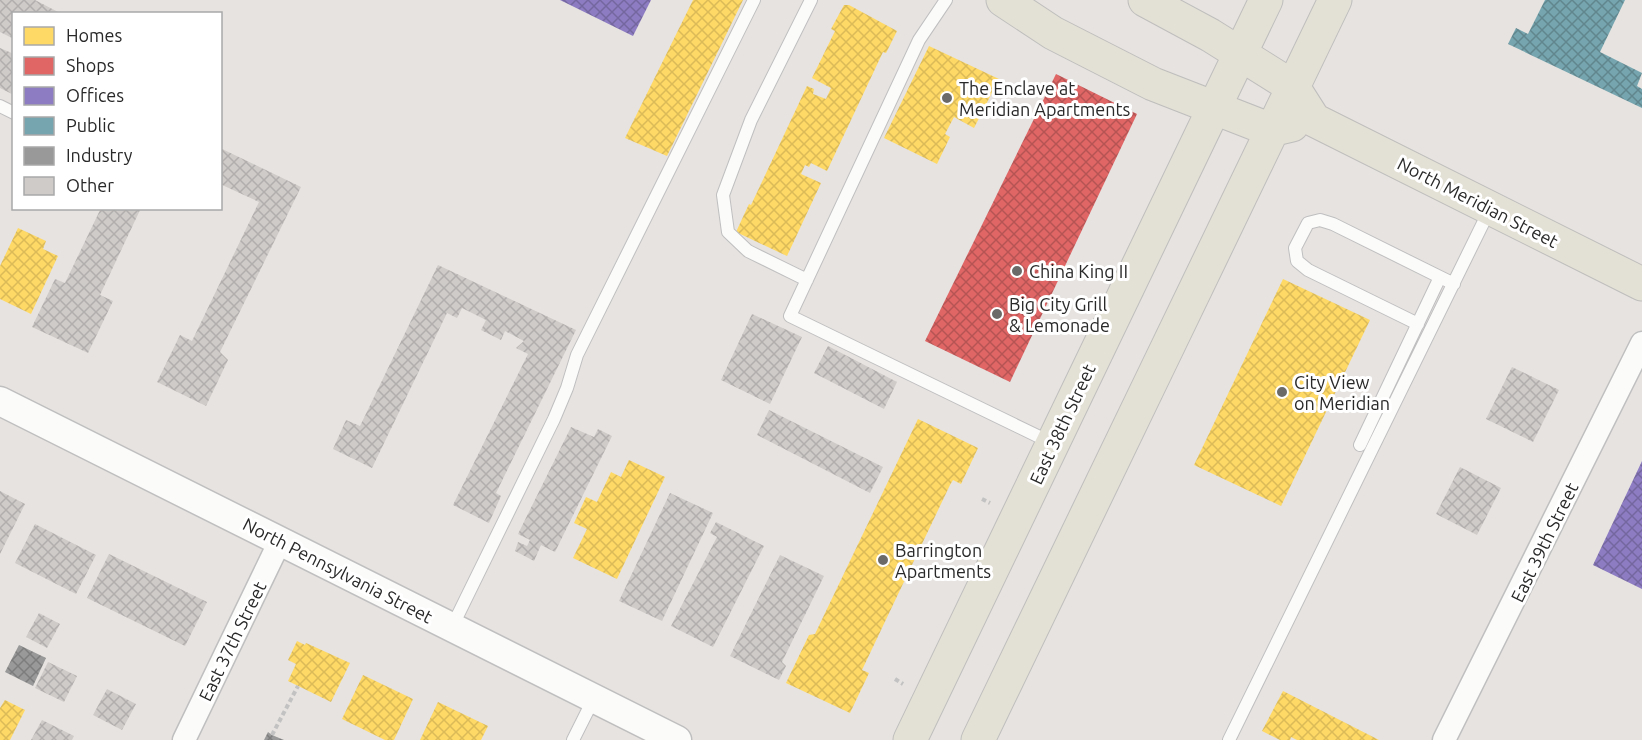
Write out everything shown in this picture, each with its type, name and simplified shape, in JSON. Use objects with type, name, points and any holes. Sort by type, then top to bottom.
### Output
[{"type":"main road","points":[[1003,0],[1053,33],[1153,84],[1271,130],[1314,120],[1293,87],[1175,11],[1145,0]]},
{"type":"main road","name":"East 38th Street","points":[[910,740],[1266,0]]},
{"type":"main road","points":[[978,740],[1335,0]]},
{"type":"main road","name":"North Meridian Street","points":[[1314,120],[1642,284]]},
{"type":"street","name":"East 39th Street","points":[[1444,740],[1642,343]]},
{"type":"street","name":"North Pennsylvania Street","points":[[0,401],[677,740]]},
{"type":"street","name":"East 37th Street","points":[[184,740],[280,541]]},
{"type":"lane","points":[[452,627],[554,419],[577,355],[754,0]]},
{"type":"lane","points":[[807,280],[748,251],[728,232],[723,195],[751,120],[811,0]]},
{"type":"lane","points":[[946,0],[919,40],[790,316],[1053,443]]},
{"type":"lane","points":[[1229,740],[1491,208]]},
{"type":"lane","points":[[1418,324],[1308,270],[1297,261],[1295,248],[1308,224],[1320,220],[1333,224],[1454,284]]},
{"type":"lane","points":[[1360,445],[1440,277]]},
{"type":"lane","points":[[573,740],[594,698]]},
{"type":"path","points":[[982,499],[991,503]]},
{"type":"path","points":[[895,680],[903,684]]},
{"type":"path","points":[[272,735],[298,686]]},
{"type":"building: Homes","points":[[693,0],[743,0],[667,156],[625,138]]},
{"type":"building: Homes","points":[[844,5],[849,5],[897,31],[886,53],[883,52],[827,171],[811,163],[809,167],[805,165],[801,174],[821,183],[787,256],[736,232],[807,86],[814,89],[813,94],[826,99],[831,88],[812,78],[835,31],[831,29]]},
{"type":"building: Homes","name":"The Enclave at Meridian Apartments","points":[[929,46],[999,79],[974,128],[954,117],[945,134],[950,137],[937,164],[884,138]]},
{"type":"building: Homes","points":[[18,228],[46,241],[43,249],[58,256],[31,314],[0,299],[0,266]]},
{"type":"building: Homes","name":"City View on Meridian","points":[[1283,279],[1370,320],[1281,506],[1194,465]]},
{"type":"building: Homes","name":"Barrington Apartments","points":[[918,419],[978,448],[961,484],[953,480],[950,485],[862,670],[869,673],[850,713],[786,683],[809,635],[815,634]]},
{"type":"building: Homes","points":[[629,460],[665,477],[617,579],[573,558],[587,529],[574,523],[586,497],[597,502],[611,472],[621,477]]},
{"type":"building: Homes","points":[[297,641],[350,663],[331,702],[288,681],[296,664],[288,660]]},
{"type":"building: Homes","points":[[363,675],[413,699],[394,740],[385,740],[342,719]]},
{"type":"building: Homes","points":[[1283,691],[1379,740],[1297,740],[1291,737],[1290,740],[1280,740],[1262,731]]},
{"type":"building: Homes","points":[[5,700],[25,710],[10,740],[0,740],[0,708]]},
{"type":"building: Homes","points":[[438,702],[488,726],[481,740],[420,740]]},
{"type":"building: Shops","points":[[1056,74],[1137,114],[1010,382],[925,341]]},
{"type":"building: Offices","points":[[560,0],[651,0],[633,36]]},
{"type":"building: Offices","points":[[1642,461],[1642,589],[1593,565]]},
{"type":"building: Public","points":[[1545,0],[1625,0],[1600,52],[1642,73],[1637,86],[1642,89],[1642,108],[1508,44],[1516,28],[1528,34]]},
{"type":"building: Industry","points":[[19,645],[46,658],[33,686],[5,672]]},
{"type":"building: Industry","points":[[268,732],[272,735],[284,740],[264,740]]},
{"type":"building: Other","points":[[0,0],[35,0],[58,12],[12,12],[12,38],[0,32]]},
{"type":"building: Other","points":[[0,48],[12,53],[12,94],[0,88]]},
{"type":"building: Other","points":[[222,149],[301,187],[220,352],[228,360],[206,406],[157,382],[180,335],[192,341],[259,202],[222,185]]},
{"type":"building: Other","points":[[100,210],[140,210],[100,295],[113,301],[88,353],[32,327],[55,279],[65,283]]},
{"type":"building: Other","points":[[438,265],[576,330],[496,493],[501,496],[489,523],[453,505],[528,354],[516,348],[524,341],[505,331],[501,340],[481,330],[486,320],[462,308],[457,318],[447,313],[372,468],[333,449],[346,420],[360,426]]},
{"type":"building: Other","points":[[752,314],[802,337],[770,404],[721,380]]},
{"type":"building: Other","points":[[828,346],[897,382],[884,409],[814,373]]},
{"type":"building: Other","points":[[1512,367],[1559,390],[1533,442],[1486,419]]},
{"type":"building: Other","points":[[769,410],[883,467],[870,493],[757,435]]},
{"type":"building: Other","points":[[571,427],[594,437],[598,429],[612,436],[555,552],[541,545],[534,561],[515,551],[518,542],[527,546],[530,540],[518,534]]},
{"type":"building: Other","points":[[1460,467],[1501,488],[1477,535],[1436,514]]},
{"type":"building: Other","points":[[0,491],[25,504],[0,554]]},
{"type":"building: Other","points":[[670,493],[713,513],[662,621],[619,601]]},
{"type":"building: Other","points":[[716,522],[764,546],[713,647],[671,626],[717,537],[710,533]]},
{"type":"building: Other","points":[[35,524],[96,555],[76,594],[15,563]]},
{"type":"building: Other","points":[[109,554],[207,602],[185,646],[87,598]]},
{"type":"building: Other","points":[[780,555],[824,576],[782,662],[786,666],[779,680],[730,656]]},
{"type":"building: Other","points":[[39,613],[60,624],[47,648],[26,637]]},
{"type":"building: Other","points":[[48,662],[77,676],[64,702],[35,688]]},
{"type":"building: Other","points":[[107,689],[136,704],[122,730],[93,715]]},
{"type":"building: Other","points":[[42,720],[74,736],[72,740],[31,740]]},
{"type":"place","name":"The Enclave at Meridian Apartments","points":[[947,98]]},
{"type":"place","name":"China King II","points":[[1017,271]]},
{"type":"place","name":"Big City Grill & Lemonade","points":[[997,314]]},
{"type":"place","name":"City View on Meridian","points":[[1282,392]]},
{"type":"place","name":"Barrington Apartments","points":[[883,560]]}]
